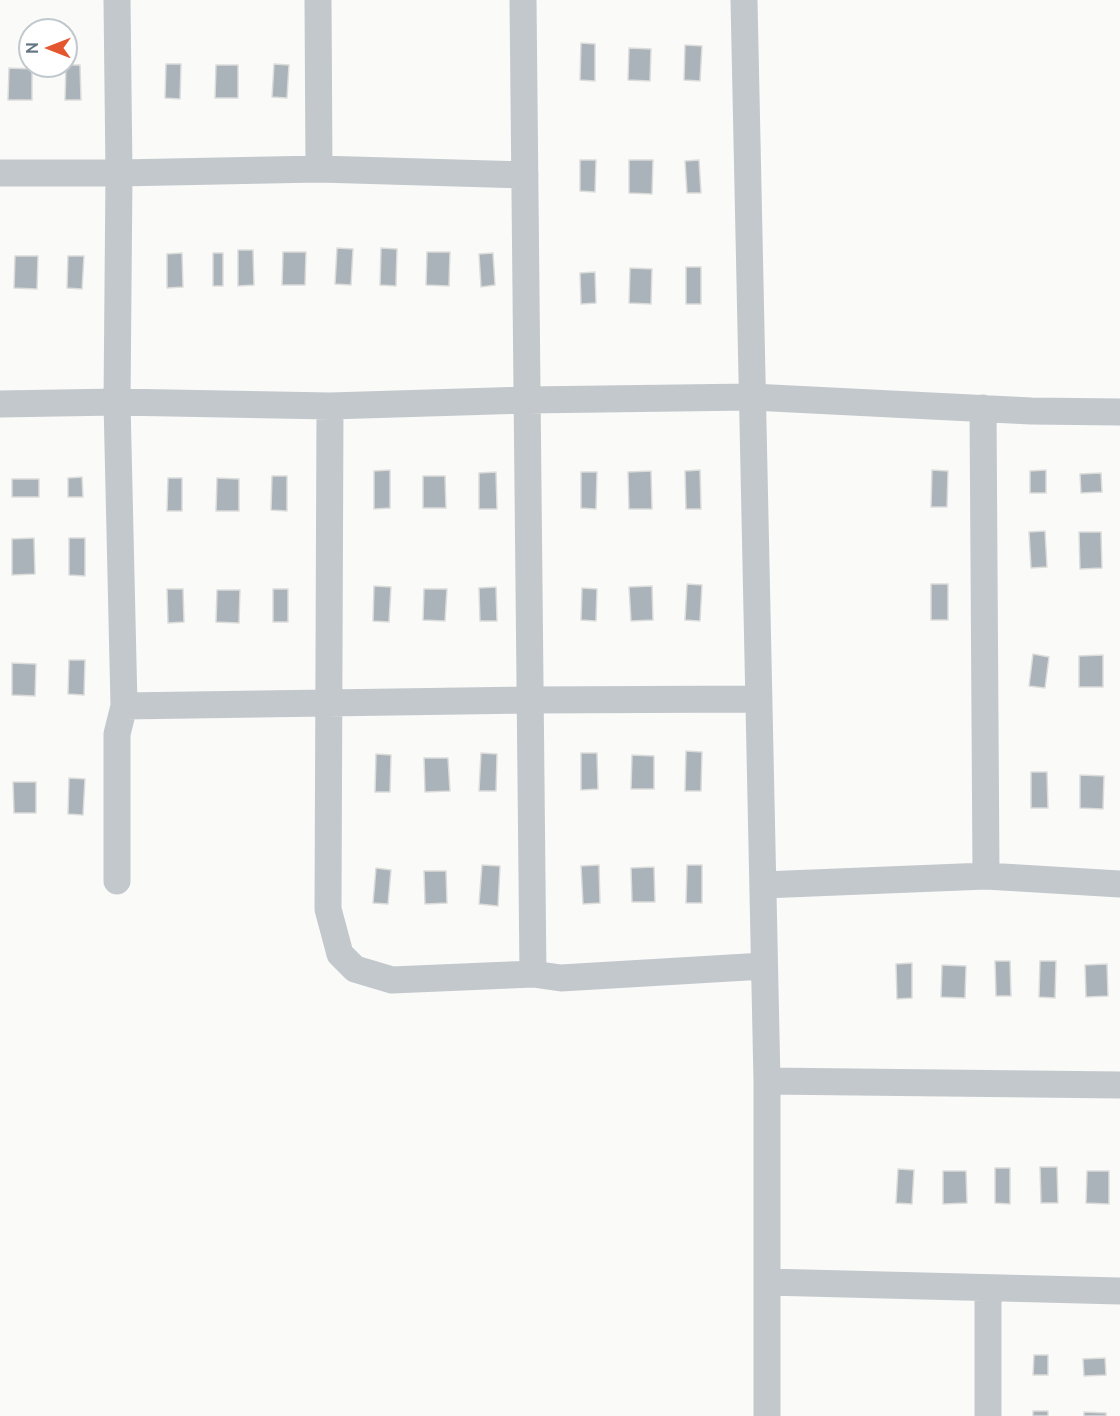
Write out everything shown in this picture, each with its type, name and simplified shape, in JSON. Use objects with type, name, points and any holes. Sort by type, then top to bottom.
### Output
[{"type":"street","points":[[117,0],[119,173],[117,402],[123,706],[117,734],[117,881]]},
{"type":"street","points":[[318,0],[319,169]]},
{"type":"street","points":[[523,0],[533,974]]},
{"type":"street","points":[[744,0],[767,1081],[767,1416]]},
{"type":"street","points":[[0,173],[319,169],[525,175]]},
{"type":"street","points":[[0,404],[117,402],[330,406],[752,397],[1120,412]]},
{"type":"street","points":[[330,406],[328,909],[340,954],[355,969],[392,980],[533,974],[561,978],[764,966]]},
{"type":"street","points":[[983,408],[986,876]]},
{"type":"street","points":[[123,706],[759,699]]},
{"type":"street","points":[[763,885],[986,876],[1120,884]]},
{"type":"street","points":[[767,1081],[1120,1085]]},
{"type":"street","points":[[767,1282],[1120,1291]]},
{"type":"street","points":[[988,1288],[988,1416]]},
{"type":"building","points":[[581,43],[595,44],[595,81],[580,80]]},
{"type":"building","points":[[685,45],[702,46],[700,81],[684,80]]},
{"type":"building","points":[[629,48],[651,49],[650,81],[628,80]]},
{"type":"building","points":[[166,64],[181,64],[180,99],[165,98]]},
{"type":"building","points":[[274,64],[289,65],[287,98],[272,97]]},
{"type":"building","points":[[78,65],[80,65],[81,100],[65,100],[66,78],[78,78]]},
{"type":"building","points":[[216,65],[238,65],[238,98],[215,98]]},
{"type":"building","points":[[9,68],[18,68],[18,78],[32,78],[32,100],[8,100]]},
{"type":"building","points":[[580,160],[596,160],[595,192],[580,191]]},
{"type":"building","points":[[629,160],[653,160],[652,194],[629,193]]},
{"type":"building","points":[[699,160],[701,193],[687,193],[685,161]]},
{"type":"building","points":[[337,248],[353,249],[351,285],[335,284]]},
{"type":"building","points":[[381,248],[397,249],[396,286],[380,285]]},
{"type":"building","points":[[238,250],[253,250],[254,285],[238,286]]},
{"type":"building","points":[[283,252],[306,252],[305,285],[282,285]]},
{"type":"building","points":[[427,252],[450,252],[449,286],[426,285]]},
{"type":"building","points":[[182,253],[183,287],[167,288],[167,254]]},
{"type":"building","points":[[213,253],[223,253],[223,286],[213,286]]},
{"type":"building","points":[[493,253],[495,285],[481,287],[479,254]]},
{"type":"building","points":[[15,256],[38,256],[37,289],[14,288]]},
{"type":"building","points":[[68,256],[84,256],[82,289],[67,288]]},
{"type":"building","points":[[686,267],[701,267],[701,304],[686,304]]},
{"type":"building","points":[[630,268],[652,269],[651,304],[629,303]]},
{"type":"building","points":[[595,272],[596,303],[581,304],[580,273]]},
{"type":"building","points":[[390,470],[390,508],[374,509],[374,471]]},
{"type":"building","points":[[700,470],[701,509],[686,509],[685,471]]},
{"type":"building","points":[[932,470],[948,471],[947,507],[931,507]]},
{"type":"building","points":[[1046,470],[1046,493],[1030,493],[1030,471]]},
{"type":"building","points":[[651,471],[652,509],[629,509],[628,472]]},
{"type":"building","points":[[496,472],[497,509],[479,509],[479,473]]},
{"type":"building","points":[[581,472],[597,472],[596,509],[581,508]]},
{"type":"building","points":[[1101,473],[1102,492],[1081,493],[1080,474]]},
{"type":"building","points":[[272,476],[287,476],[287,511],[271,510]]},
{"type":"building","points":[[423,476],[445,476],[446,508],[423,508]]},
{"type":"building","points":[[82,477],[83,497],[68,497],[68,478]]},
{"type":"building","points":[[168,478],[182,478],[182,511],[167,511]]},
{"type":"building","points":[[217,478],[239,479],[239,511],[216,511]]},
{"type":"building","points":[[12,479],[39,479],[39,497],[12,497]]},
{"type":"building","points":[[1045,531],[1047,567],[1031,568],[1029,532]]},
{"type":"building","points":[[1079,532],[1101,532],[1102,568],[1080,569]]},
{"type":"building","points":[[34,538],[35,574],[12,575],[12,539]]},
{"type":"building","points":[[69,538],[85,538],[85,576],[69,575]]},
{"type":"building","points":[[687,584],[702,585],[700,621],[685,620]]},
{"type":"building","points":[[931,584],[948,584],[948,620],[931,620]]},
{"type":"building","points":[[374,586],[391,587],[389,622],[373,621]]},
{"type":"building","points":[[652,586],[653,620],[631,621],[629,587]]},
{"type":"building","points":[[496,587],[497,621],[480,621],[479,588]]},
{"type":"building","points":[[582,588],[597,589],[596,621],[581,620]]},
{"type":"building","points":[[167,589],[183,589],[184,622],[168,623]]},
{"type":"building","points":[[273,589],[288,589],[288,622],[273,622]]},
{"type":"building","points":[[424,589],[447,589],[445,621],[423,620]]},
{"type":"building","points":[[217,590],[240,590],[239,623],[216,622]]},
{"type":"building","points":[[1033,654],[1049,657],[1045,688],[1029,686]]},
{"type":"building","points":[[1103,655],[1103,687],[1079,687],[1079,656]]},
{"type":"building","points":[[69,660],[85,660],[84,695],[68,694]]},
{"type":"building","points":[[12,663],[36,664],[35,696],[12,695]]},
{"type":"building","points":[[686,751],[702,752],[701,791],[685,791]]},
{"type":"building","points":[[481,753],[497,754],[496,791],[479,791]]},
{"type":"building","points":[[581,753],[597,753],[598,789],[581,790]]},
{"type":"building","points":[[376,754],[391,755],[390,792],[375,792]]},
{"type":"building","points":[[632,755],[654,756],[654,789],[631,789]]},
{"type":"building","points":[[424,758],[448,758],[450,791],[425,792]]},
{"type":"building","points":[[1031,772],[1047,772],[1048,808],[1031,808]]},
{"type":"building","points":[[1080,775],[1104,776],[1103,809],[1080,808]]},
{"type":"building","points":[[69,778],[85,779],[83,815],[68,814]]},
{"type":"building","points":[[13,782],[36,782],[36,813],[14,813]]},
{"type":"building","points":[[482,865],[500,866],[498,906],[479,904]]},
{"type":"building","points":[[599,865],[600,903],[583,904],[581,866]]},
{"type":"building","points":[[687,865],[702,865],[702,903],[686,903]]},
{"type":"building","points":[[654,867],[655,902],[632,902],[631,868]]},
{"type":"building","points":[[376,868],[391,870],[388,904],[373,903]]},
{"type":"building","points":[[424,871],[446,871],[447,903],[425,904]]},
{"type":"building","points":[[995,961],[1010,961],[1011,996],[996,996]]},
{"type":"building","points":[[1040,961],[1056,961],[1055,998],[1039,997]]},
{"type":"building","points":[[912,963],[912,998],[897,999],[896,964]]},
{"type":"building","points":[[1107,964],[1108,996],[1086,997],[1085,965]]},
{"type":"building","points":[[942,965],[966,966],[965,998],[941,997]]},
{"type":"building","points":[[1040,1167],[1057,1167],[1058,1203],[1041,1203]]},
{"type":"building","points":[[995,1168],[1010,1168],[1010,1204],[995,1203]]},
{"type":"building","points":[[898,1169],[914,1170],[912,1204],[896,1203]]},
{"type":"building","points":[[943,1171],[966,1171],[967,1203],[943,1204]]},
{"type":"building","points":[[1087,1171],[1109,1171],[1109,1204],[1086,1203]]},
{"type":"building","points":[[1034,1355],[1048,1355],[1048,1375],[1033,1375]]},
{"type":"building","points":[[1105,1358],[1106,1375],[1084,1376],[1083,1359]]},
{"type":"building","points":[[1033,1411],[1048,1411],[1048,1416],[1033,1416]]},
{"type":"building","points":[[1084,1412],[1106,1413],[1106,1416],[1084,1416]]}]
